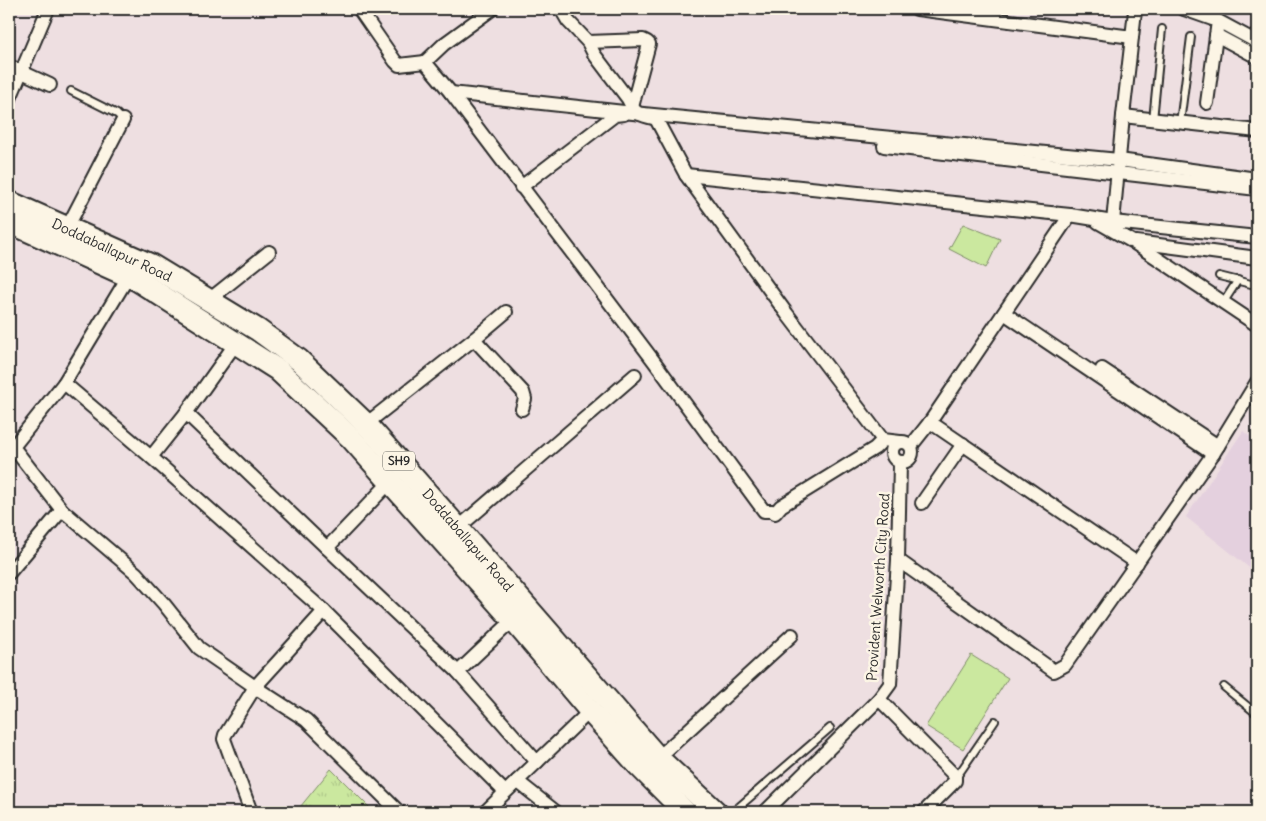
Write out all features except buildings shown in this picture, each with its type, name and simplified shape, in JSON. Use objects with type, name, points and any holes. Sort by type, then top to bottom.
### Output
[{"type":"main road","name":"Doddaballapur Road","points":[[9,202],[151,265],[258,330],[299,360],[366,424],[658,758],[716,812]]},
{"type":"main road","name":"Doddaballapur Road","points":[[9,222],[137,280],[278,370],[351,438],[513,620],[590,711],[642,769],[685,812]]},
{"type":"street","points":[[9,101],[48,9]]},
{"type":"street","points":[[359,9],[399,64],[425,62],[444,44],[492,9]]},
{"type":"street","points":[[561,9],[570,15],[594,54],[628,99],[634,112]]},
{"type":"street","points":[[918,9],[1132,37]]},
{"type":"street","points":[[1113,222],[1134,9]]},
{"type":"street","points":[[1184,9],[1218,21],[1257,42]]},
{"type":"street","points":[[1207,103],[1218,21]]},
{"type":"street","points":[[1216,35],[1257,57]]},
{"type":"street","points":[[588,42],[643,40],[649,44],[634,112]]},
{"type":"street","points":[[425,62],[451,93],[653,360],[764,511],[775,513],[781,506],[875,448],[883,440]]},
{"type":"street","points":[[9,66],[50,85]]},
{"type":"street","points":[[451,93],[1119,160],[1257,178]]},
{"type":"street","points":[[521,187],[615,115],[634,112],[656,119],[1257,189]]},
{"type":"street","points":[[1123,116],[1257,131]]},
{"type":"street","points":[[656,119],[686,175],[787,314],[883,440],[905,444],[912,450],[911,458],[900,463],[894,459],[892,451],[896,444],[905,444],[932,419],[1070,215]]},
{"type":"street","points":[[67,228],[123,120]]},
{"type":"street","points":[[686,175],[1070,215],[1113,222],[1257,237]]},
{"type":"street","points":[[1089,218],[1133,242],[1257,325]]},
{"type":"street","points":[[1133,242],[1257,258]]},
{"type":"street","points":[[209,300],[269,252]]},
{"type":"street","points":[[128,277],[64,384],[11,444],[62,510],[136,573],[164,604],[199,648],[306,720],[399,812]]},
{"type":"street","points":[[1006,310],[1215,450]]},
{"type":"street","points":[[366,424],[506,312]]},
{"type":"street","points":[[474,339],[523,392],[525,399],[522,409]]},
{"type":"street","points":[[151,457],[186,413],[236,343]]},
{"type":"street","points":[[458,528],[635,376]]},
{"type":"street","points":[[898,560],[1054,671],[1066,665],[1215,450],[1257,382]]},
{"type":"street","points":[[64,384],[151,457],[324,611],[505,792]]},
{"type":"street","points":[[186,413],[458,672],[537,762]]},
{"type":"street","points":[[932,419],[963,444],[1139,560]]},
{"type":"street","points":[[932,419],[1139,560]]},
{"type":"street","points":[[922,503],[963,444]]},
{"type":"street","name":"Provident Welworth City Road","points":[[765,812],[879,699],[890,684],[898,560],[900,463]]},
{"type":"street","points":[[327,548],[390,482]]},
{"type":"street","points":[[9,574],[62,510]]},
{"type":"street","points":[[250,812],[224,740],[226,730],[255,687],[324,611]]},
{"type":"street","points":[[458,672],[513,620]]},
{"type":"street","points":[[658,758],[792,635]]},
{"type":"street","points":[[879,699],[956,778],[924,812]]},
{"type":"street","points":[[485,812],[590,711]]},
{"type":"street","points":[[517,781],[556,812]]},
{"type":"lane","points":[[1152,120],[1162,29]]},
{"type":"lane","points":[[1180,123],[1190,37]]},
{"type":"lane","points":[[71,91],[117,114],[123,120]]},
{"type":"lane","points":[[1219,276],[1254,284],[1257,288]]},
{"type":"lane","points":[[1223,303],[1238,280]]},
{"type":"lane","points":[[1224,687],[1257,714]]},
{"type":"lane","points":[[956,778],[995,721]]},
{"type":"lane","points":[[733,812],[830,728]]},
{"type":"shaded area","points":[[1243,431],[1257,442],[1257,574],[1186,517]]},
{"type":"green space","points":[[963,224],[1000,239],[986,268],[949,249]]},
{"type":"green space","points":[[971,655],[1008,678],[963,749],[926,726]]},
{"type":"green space","points":[[331,769],[374,812],[296,812]]}]
